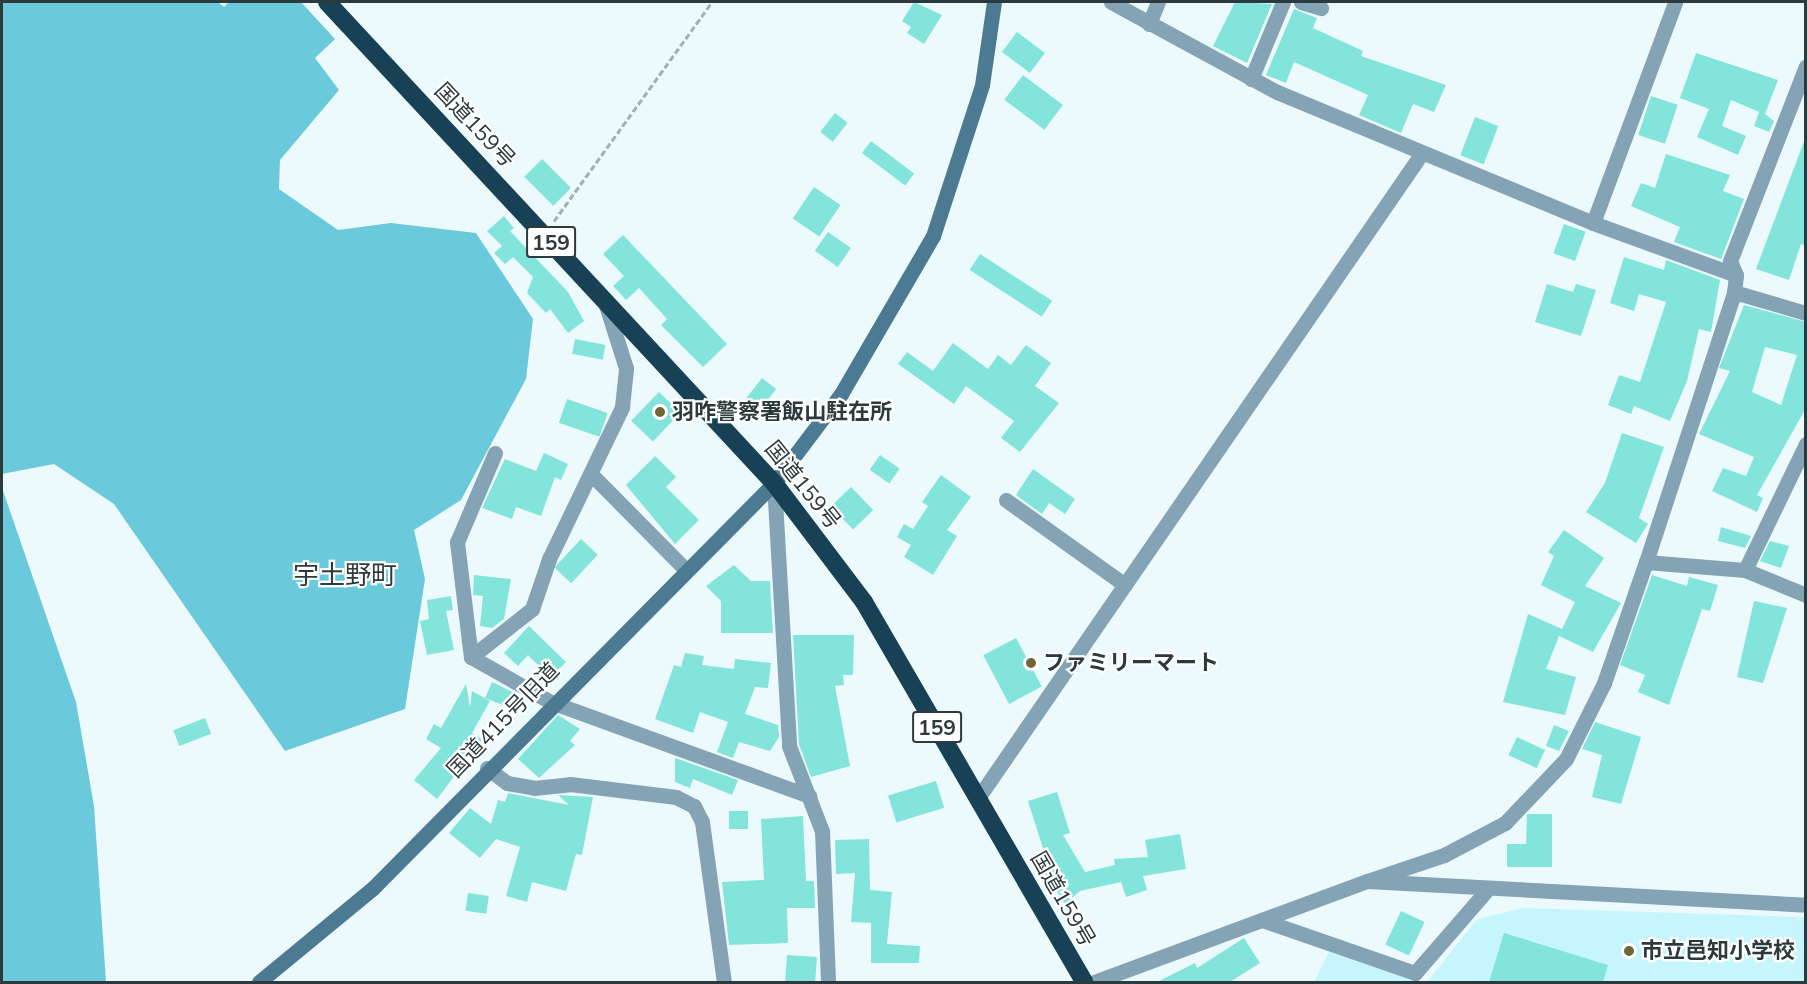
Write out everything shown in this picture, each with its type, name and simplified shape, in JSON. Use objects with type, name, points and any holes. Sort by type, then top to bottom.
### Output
[{"type":"highway","name":"国道159号","points":[[327,2],[774,483],[864,602],[1084,982]]},
{"type":"street","name":"国道415号旧道","points":[[259,982],[373,888],[551,702],[774,483],[841,394],[933,236],[981,86],[994,2]]},
{"type":"street","points":[[1111,2],[1251,79],[1422,153],[1593,222],[1736,274]]},
{"type":"street","points":[[1149,24],[1158,2]]},
{"type":"street","points":[[1251,79],[1283,2]]},
{"type":"street","points":[[1301,2],[1321,8]]},
{"type":"street","points":[[1593,222],[1675,2]]},
{"type":"street","points":[[1094,982],[1367,881],[1444,855],[1505,824],[1566,759],[1604,683],[1646,562],[1734,292],[1736,274],[1730,261],[1806,66]]},
{"type":"street","points":[[978,798],[1422,153]]},
{"type":"street","points":[[1734,292],[1806,313]]},
{"type":"street","points":[[471,657],[532,609],[549,559],[622,406],[626,368],[604,299]]},
{"type":"street","points":[[1745,570],[1806,444]]},
{"type":"street","points":[[471,657],[457,542],[495,453]]},
{"type":"street","points":[[591,474],[686,570]]},
{"type":"street","points":[[774,483],[789,746],[822,831],[828,982]]},
{"type":"street","points":[[1006,500],[1125,585]]},
{"type":"street","points":[[1646,562],[1745,570],[1806,595]]},
{"type":"street","points":[[471,657],[551,702],[809,796]]},
{"type":"street","points":[[487,768],[507,783],[534,788],[570,784],[676,796],[694,806],[702,822],[724,982]]},
{"type":"street","points":[[1367,881],[1487,890],[1806,905]]},
{"type":"street","points":[[1262,920],[1415,973],[1487,890]]},
{"type":"path","points":[[544,235],[712,2]]},
{"type":"shaded area","points":[[2,2],[218,2],[224,7],[229,2],[301,2],[335,39],[315,58],[339,90],[280,160],[279,189],[338,230],[391,223],[476,233],[533,319],[526,379],[461,500],[414,530],[425,579],[405,709],[285,751],[114,504],[54,464],[2,474]]},
{"type":"shaded area","points":[[2,488],[76,702],[94,806],[106,982],[2,982]]},
{"type":"shaded area","name":"市立邑知小学校","points":[[1524,908],[1805,917],[1805,982],[1427,982],[1477,919]]},
{"type":"shaded area","points":[[1329,952],[1423,982],[1314,982]]},
{"type":"building","points":[[914,2],[942,15],[924,44],[907,33],[911,27],[902,21]]},
{"type":"building","points":[[1235,2],[1272,4],[1247,63],[1213,46]]},
{"type":"building","points":[[1294,9],[1317,18],[1313,28],[1363,51],[1361,56],[1446,85],[1434,112],[1413,104],[1401,133],[1359,115],[1368,95],[1294,62],[1286,83],[1266,75]]},
{"type":"building","points":[[1017,32],[1045,53],[1030,73],[1002,52]]},
{"type":"building","points":[[1696,53],[1778,80],[1765,114],[1774,121],[1769,132],[1754,126],[1759,112],[1731,100],[1722,126],[1746,136],[1738,155],[1697,137],[1709,109],[1680,98]]},
{"type":"building","points":[[1023,75],[1063,105],[1044,130],[1004,100]]},
{"type":"building","points":[[1651,96],[1678,105],[1665,144],[1638,135]]},
{"type":"building","points":[[835,113],[848,123],[833,142],[820,132]]},
{"type":"building","points":[[1475,117],[1498,126],[1484,164],[1460,155]]},
{"type":"building","points":[[1806,136],[1806,246],[1801,244],[1789,280],[1756,269]]},
{"type":"building","points":[[871,141],[914,173],[905,185],[862,153]]},
{"type":"building","points":[[1666,154],[1730,175],[1723,191],[1744,199],[1721,259],[1674,242],[1680,227],[1631,206],[1641,183],[1655,188]]},
{"type":"building","points":[[542,159],[571,188],[553,206],[524,177]]},
{"type":"building","points":[[814,187],[841,205],[819,236],[793,219]]},
{"type":"building","points":[[504,216],[514,228],[510,231],[568,292],[584,321],[568,333],[550,309],[546,313],[527,293],[533,277],[513,257],[505,264],[494,253],[502,246],[487,231]]},
{"type":"building","points":[[1564,224],[1586,232],[1575,261],[1553,253]]},
{"type":"building","points":[[828,232],[851,248],[838,267],[815,251]]},
{"type":"building","points":[[623,235],[727,344],[703,367],[661,325],[667,319],[639,288],[626,300],[613,286],[624,276],[603,254]]},
{"type":"building","points":[[980,254],[1052,301],[1042,317],[970,270]]},
{"type":"building","points":[[1624,257],[1664,270],[1666,260],[1720,280],[1711,332],[1699,329],[1687,381],[1670,421],[1634,406],[1631,414],[1608,405],[1619,375],[1640,382],[1666,302],[1639,294],[1634,311],[1610,303]]},
{"type":"building","points":[[1547,284],[1573,292],[1576,284],[1596,290],[1581,336],[1535,322]]},
{"type":"building","points":[[1744,305],[1806,322],[1806,408],[1757,495],[1763,498],[1757,512],[1712,491],[1723,468],[1746,476],[1754,457],[1699,434],[1730,371],[1719,368]],"holes":[[[1765,347],[1797,355],[1781,405],[1752,392]]]},
{"type":"building","points":[[575,339],[605,345],[603,360],[572,354]]},
{"type":"building","points":[[953,343],[988,369],[998,355],[1011,365],[1026,345],[1051,363],[1035,386],[1059,403],[1020,452],[1001,438],[1014,421],[966,386],[954,404],[898,364],[907,352],[933,371]]},
{"type":"building","points":[[762,378],[776,389],[756,414],[742,403]]},
{"type":"building","points":[[659,392],[681,413],[653,442],[631,421]]},
{"type":"building","points":[[567,399],[608,413],[600,437],[559,423]]},
{"type":"building","points":[[1622,433],[1664,447],[1639,518],[1648,524],[1636,543],[1586,512],[1605,483]]},
{"type":"building","points":[[544,453],[568,464],[561,480],[555,477],[541,516],[516,507],[512,519],[482,508],[505,459],[536,471]]},
{"type":"building","points":[[880,455],[900,469],[889,484],[870,470]]},
{"type":"building","points":[[655,456],[676,477],[666,487],[699,520],[675,544],[626,485]]},
{"type":"building","points":[[1033,469],[1075,499],[1065,514],[1049,503],[1042,514],[1016,495]]},
{"type":"building","points":[[941,475],[971,497],[947,530],[957,536],[933,575],[904,557],[911,545],[897,537],[904,524],[913,529],[928,506],[922,502]]},
{"type":"building","points":[[851,487],[873,510],[853,529],[831,506]]},
{"type":"building","points":[[1721,527],[1751,536],[1745,548],[1718,541]]},
{"type":"building","points":[[1564,530],[1604,558],[1585,586],[1621,603],[1593,652],[1559,636],[1546,669],[1576,677],[1565,715],[1503,702],[1528,614],[1562,629],[1575,602],[1541,585],[1554,556],[1548,552]]},
{"type":"building","points":[[581,539],[598,555],[571,583],[554,568]]},
{"type":"building","points":[[1770,541],[1789,546],[1781,568],[1760,561]]},
{"type":"building","points":[[734,565],[751,581],[770,581],[773,633],[721,633],[721,601],[706,586]]},
{"type":"building","points":[[474,575],[511,579],[504,619],[492,628],[480,626],[483,596],[473,595]]},
{"type":"building","points":[[1652,575],[1687,586],[1689,577],[1718,585],[1710,611],[1702,609],[1669,705],[1638,692],[1645,675],[1620,665]]},
{"type":"building","points":[[451,596],[453,610],[446,611],[454,650],[427,655],[420,621],[429,619],[427,600]]},
{"type":"building","points":[[1754,601],[1787,608],[1763,683],[1737,677]]},
{"type":"building","points":[[529,626],[566,662],[551,678],[528,655],[518,666],[504,653]]},
{"type":"building","points":[[793,635],[854,635],[853,675],[843,675],[844,685],[835,686],[850,766],[811,777],[799,744]]},
{"type":"building","points":[[1016,638],[1042,687],[1009,704],[983,655]]},
{"type":"building","points":[[685,653],[704,656],[702,665],[734,669],[735,659],[771,663],[768,688],[755,687],[745,714],[778,725],[779,737],[770,751],[739,742],[733,758],[717,752],[728,722],[700,712],[693,733],[655,719],[674,665],[681,667]]},
{"type":"building","points":[[492,682],[523,697],[518,711],[485,698]]},
{"type":"building","points":[[466,684],[470,707],[472,691],[490,701],[472,733],[482,739],[437,799],[414,780],[441,748],[426,739],[434,724],[441,728]]},
{"type":"building","points":[[558,715],[580,729],[570,741],[575,745],[539,778],[518,759]]},
{"type":"building","points":[[205,718],[211,734],[179,746],[173,730]]},
{"type":"building","points":[[1595,722],[1641,737],[1621,804],[1592,797],[1602,755],[1582,749]]},
{"type":"building","points":[[1554,725],[1569,731],[1559,751],[1546,746]]},
{"type":"building","points":[[1517,737],[1545,750],[1537,768],[1509,755]]},
{"type":"building","points":[[675,758],[738,780],[732,795],[693,779],[690,788],[675,782]]},
{"type":"building","points":[[936,781],[944,808],[896,822],[888,796]]},
{"type":"building","points":[[1057,792],[1070,833],[1063,835],[1085,872],[1115,865],[1114,859],[1148,857],[1145,840],[1180,834],[1186,869],[1143,876],[1147,890],[1126,897],[1121,882],[1080,891],[1065,904],[1038,863],[1046,858],[1028,801]]},
{"type":"building","points":[[508,793],[569,805],[558,795],[593,797],[582,855],[576,854],[566,891],[532,882],[527,902],[506,896],[520,847],[496,839],[480,858],[449,833],[470,808],[491,824],[498,800],[505,802]]},
{"type":"building","points":[[729,811],[748,811],[748,829],[729,829]]},
{"type":"building","points":[[1527,814],[1552,814],[1552,867],[1507,867],[1507,844],[1526,844]]},
{"type":"building","points":[[803,816],[806,881],[814,881],[815,908],[787,908],[788,943],[729,945],[722,882],[764,880],[761,819]]},
{"type":"building","points":[[869,839],[870,890],[892,892],[887,944],[920,946],[919,963],[871,963],[871,923],[851,922],[855,873],[836,874],[835,840]]},
{"type":"building","points":[[468,893],[489,896],[486,914],[465,911]]},
{"type":"building","points":[[1401,911],[1425,922],[1409,956],[1385,945]]},
{"type":"building","points":[[1504,933],[1608,965],[1603,982],[1489,982]]},
{"type":"building","points":[[1244,938],[1260,963],[1230,982],[1157,982],[1195,963],[1197,968]]},
{"type":"building","points":[[787,955],[817,957],[815,982],[785,982]]},
{"type":"place","name":"羽咋警察署飯山駐在所","points":[[660,412]]},
{"type":"place","name":"ファミリーマート","points":[[1031,663]]},
{"type":"place","name":"市立邑知小学校","points":[[1629,951]]},
{"type":"district","name":"宇土野町","points":[[345,575]]}]
